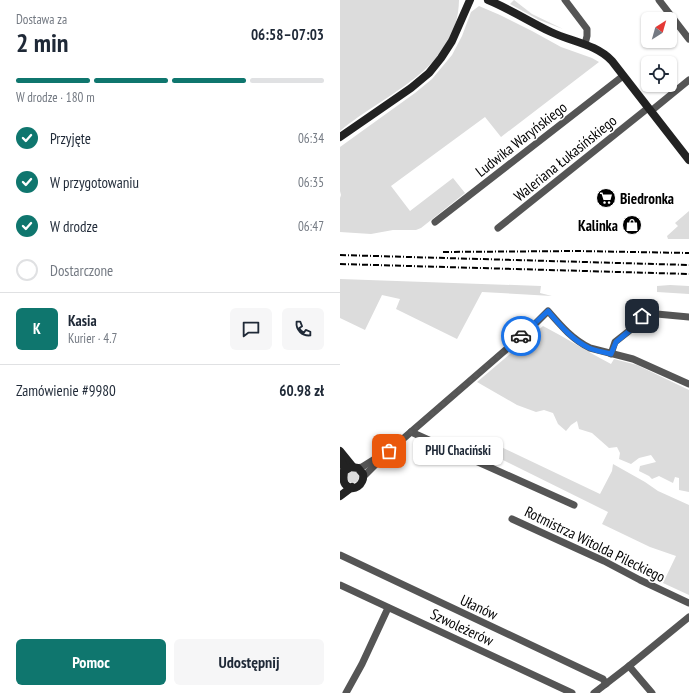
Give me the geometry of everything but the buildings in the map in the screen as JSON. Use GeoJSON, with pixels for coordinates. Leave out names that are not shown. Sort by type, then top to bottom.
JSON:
{"type":"FeatureCollection","features":[{"type":"Feature","properties":{"kind":"street"},"geometry":{"type":"LineString","coordinates":[[461,20],[462,0]]}},
{"type":"Feature","properties":{"kind":"street"},"geometry":{"type":"LineString","coordinates":[[340,137],[411,88],[429,73],[446,50],[470,0]]}},
{"type":"Feature","properties":{"kind":"street"},"geometry":{"type":"LineString","coordinates":[[488,0],[498,2],[544,28],[604,53],[612,61],[689,160]]}},
{"type":"Feature","properties":{"kind":"street"},"geometry":{"type":"LineString","coordinates":[[565,0],[587,29],[585,44]]}},
{"type":"Feature","properties":{"kind":"street"},"geometry":{"type":"LineString","coordinates":[[659,0],[689,39]]}},
{"type":"Feature","properties":{"kind":"street","name":"Ludwika Waryńskiego"},"geometry":{"type":"LineString","coordinates":[[435,222],[623,76]]}},
{"type":"Feature","properties":{"kind":"street","name":"Waleriana Łukasińskiego"},"geometry":{"type":"LineString","coordinates":[[498,228],[689,80]]}},
{"type":"Feature","properties":{"kind":"street"},"geometry":{"type":"LineString","coordinates":[[340,496],[352,487],[360,485],[364,476],[389,451],[531,328],[548,311],[578,342],[590,348],[633,359],[689,384]]}},
{"type":"Feature","properties":{"kind":"street"},"geometry":{"type":"LineString","coordinates":[[611,354],[616,342],[634,327],[646,313],[689,317]]}},
{"type":"Feature","properties":{"kind":"street"},"geometry":{"type":"LineString","coordinates":[[411,432],[574,504]]}},
{"type":"Feature","properties":{"kind":"street"},"geometry":{"type":"LineString","coordinates":[[340,451],[362,471],[364,476]]}},
{"type":"Feature","properties":{"kind":"street"},"geometry":{"type":"LineString","coordinates":[[344,472],[348,468],[362,467],[389,451]]}},
{"type":"Feature","properties":{"kind":"street"},"geometry":{"type":"LineString","coordinates":[[340,459],[344,472],[342,485],[352,487]]}},
{"type":"Feature","properties":{"kind":"street","name":"Rotmistrza Witolda Pileckiego"},"geometry":{"type":"LineString","coordinates":[[512,518],[689,603]]}},
{"type":"Feature","properties":{"kind":"street","name":"Ułanów"},"geometry":{"type":"LineString","coordinates":[[340,555],[603,679],[606,684]]}},
{"type":"Feature","properties":{"kind":"street","name":"Szwoleżerów"},"geometry":{"type":"LineString","coordinates":[[340,585],[572,693]]}},
{"type":"Feature","properties":{"kind":"street"},"geometry":{"type":"LineString","coordinates":[[346,693],[362,664],[388,608]]}},
{"type":"Feature","properties":{"kind":"street"},"geometry":{"type":"LineString","coordinates":[[594,693],[689,617]]}},
{"type":"Feature","properties":{"kind":"street"},"geometry":{"type":"LineString","coordinates":[[629,666],[652,693]]}},
{"type":"Feature","properties":{"kind":"shaded area"},"geometry":{"type":"Polygon","coordinates":[[[340,0],[459,0],[455,24],[446,44],[433,62],[416,77],[340,131],[340,0]]]}},
{"type":"Feature","properties":{"kind":"shaded area"},"geometry":{"type":"Polygon","coordinates":[[[514,0],[532,14],[563,29],[539,20],[510,4],[514,0]]]}},
{"type":"Feature","properties":{"kind":"shaded area"},"geometry":{"type":"Polygon","coordinates":[[[479,6],[532,31],[561,47],[599,62],[501,137],[485,117],[391,186],[410,211],[453,178],[465,193],[421,228],[416,230],[393,230],[371,234],[340,232],[340,147],[432,79],[452,55],[462,36],[471,12],[479,6]]]}},
{"type":"Feature","properties":{"kind":"shaded area"},"geometry":{"type":"Polygon","coordinates":[[[689,211],[689,239],[668,239],[667,236],[678,226],[675,223],[689,211]]]}},
{"type":"Feature","properties":{"kind":"shaded area"},"geometry":{"type":"Polygon","coordinates":[[[340,279],[541,286],[540,293],[552,296],[482,292],[457,339],[396,309],[400,299],[382,295],[365,330],[340,318],[340,279]]]}},
{"type":"Feature","properties":{"kind":"shaded area"},"geometry":{"type":"Polygon","coordinates":[[[657,286],[689,286],[689,294],[657,292],[657,286]]]}},
{"type":"Feature","properties":{"kind":"shaded area"},"geometry":{"type":"Polygon","coordinates":[[[543,326],[611,364],[614,359],[637,365],[689,390],[689,492],[679,490],[679,478],[675,477],[673,483],[659,476],[652,479],[639,471],[640,466],[656,462],[651,455],[639,458],[631,464],[619,459],[620,453],[617,447],[609,448],[592,433],[579,429],[577,421],[566,431],[558,424],[553,413],[544,410],[536,412],[517,405],[477,382],[543,326]]]}},
{"type":"Feature","properties":{"kind":"shaded area"},"geometry":{"type":"Polygon","coordinates":[[[495,444],[600,494],[612,471],[613,464],[658,491],[689,505],[689,595],[663,583],[676,556],[650,547],[602,524],[608,512],[489,453],[495,444]]]}},
{"type":"Feature","properties":{"kind":"shaded area"},"geometry":{"type":"Polygon","coordinates":[[[351,471],[355,471],[359,477],[355,483],[351,483],[347,479],[347,475],[351,471]]]}},
{"type":"Feature","properties":{"kind":"railway"},"geometry":{"type":"LineString","coordinates":[[443,252],[577,251],[689,253]]}},
{"type":"Feature","properties":{"kind":"railway"},"geometry":{"type":"LineString","coordinates":[[340,255],[689,265]]}},
{"type":"Feature","properties":{"kind":"railway"},"geometry":{"type":"LineString","coordinates":[[340,264],[689,274]]}},
{"type":"Feature","properties":{"kind":"way so far"},"geometry":{"type":"LineString","coordinates":[[389,451],[521,336]]}},
{"type":"Feature","properties":{"kind":"place","name":"Biedronka"},"geometry":{"type":"Point","coordinates":[606,198]}},
{"type":"Feature","properties":{"kind":"place","name":"Kalinka"},"geometry":{"type":"Point","coordinates":[632,225]}},
{"type":"Feature","properties":{"kind":"place","name":"PHU Chaciński"},"geometry":{"type":"Point","coordinates":[389,451]}},
{"type":"Feature","properties":{"kind":"route"},"geometry":{"type":"LineString","coordinates":[[521,336],[548,311],[578,342],[590,348],[611,354],[616,342],[634,327],[642,316]]}}]}
